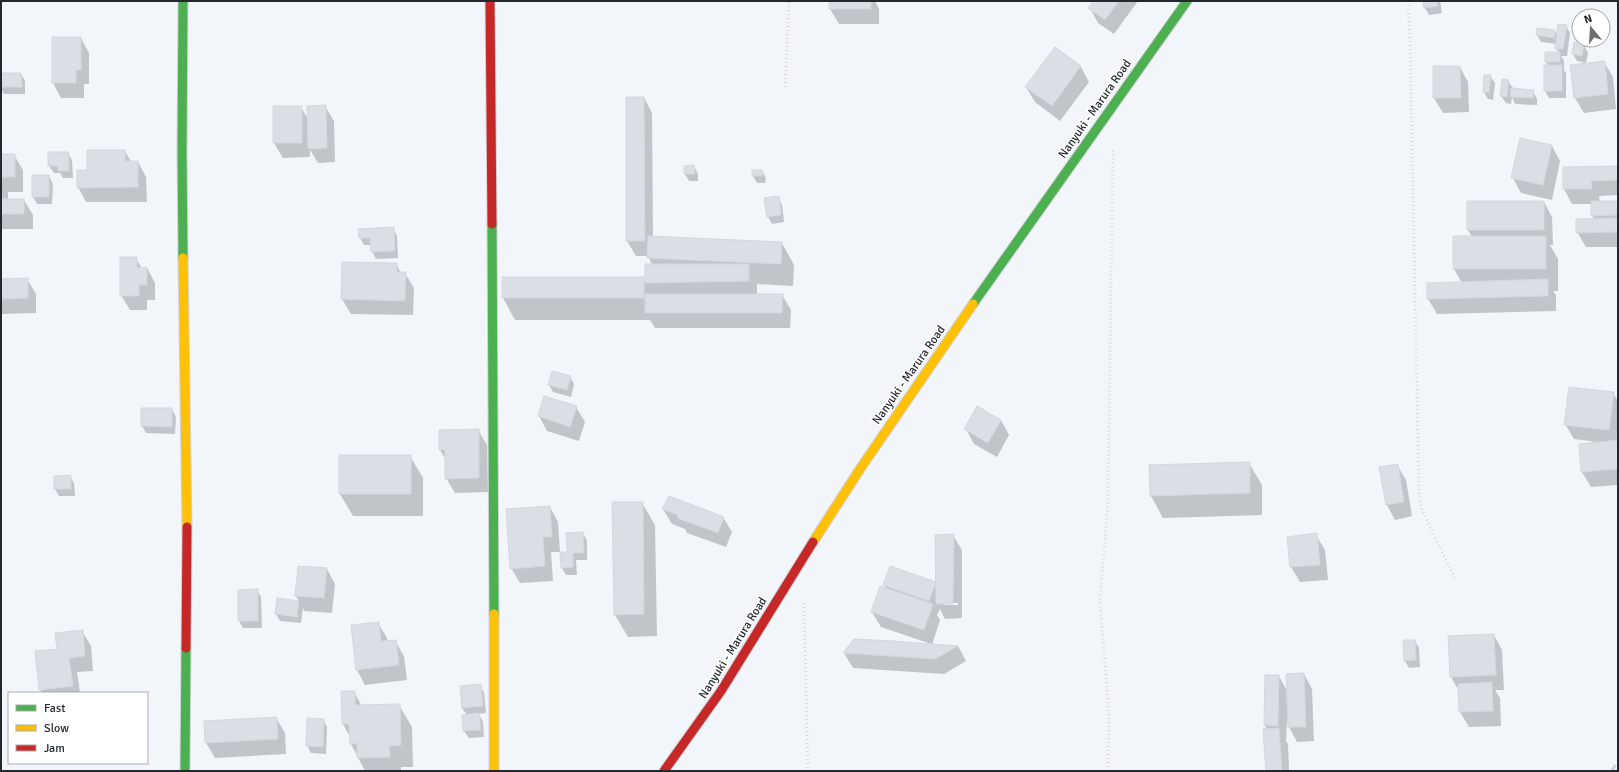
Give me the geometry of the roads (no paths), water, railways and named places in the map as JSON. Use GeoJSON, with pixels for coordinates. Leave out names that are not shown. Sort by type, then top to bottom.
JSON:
{"type":"FeatureCollection","features":[{"type":"Feature","properties":{"kind":"street"},"geometry":{"type":"LineString","coordinates":[[183,1],[182,152],[187,554],[185,771]]}},
{"type":"Feature","properties":{"kind":"street"},"geometry":{"type":"LineString","coordinates":[[490,1],[494,771]]}},
{"type":"Feature","properties":{"kind":"street","name":"Nanyuki - Marura Road"},"geometry":{"type":"LineString","coordinates":[[664,771],[728,682],[803,556],[858,471],[1035,215],[1187,1]]}},
{"type":"Feature","properties":{"kind":"railway"},"geometry":{"type":"LineString","coordinates":[[1612,771],[1618,760]]}}]}
